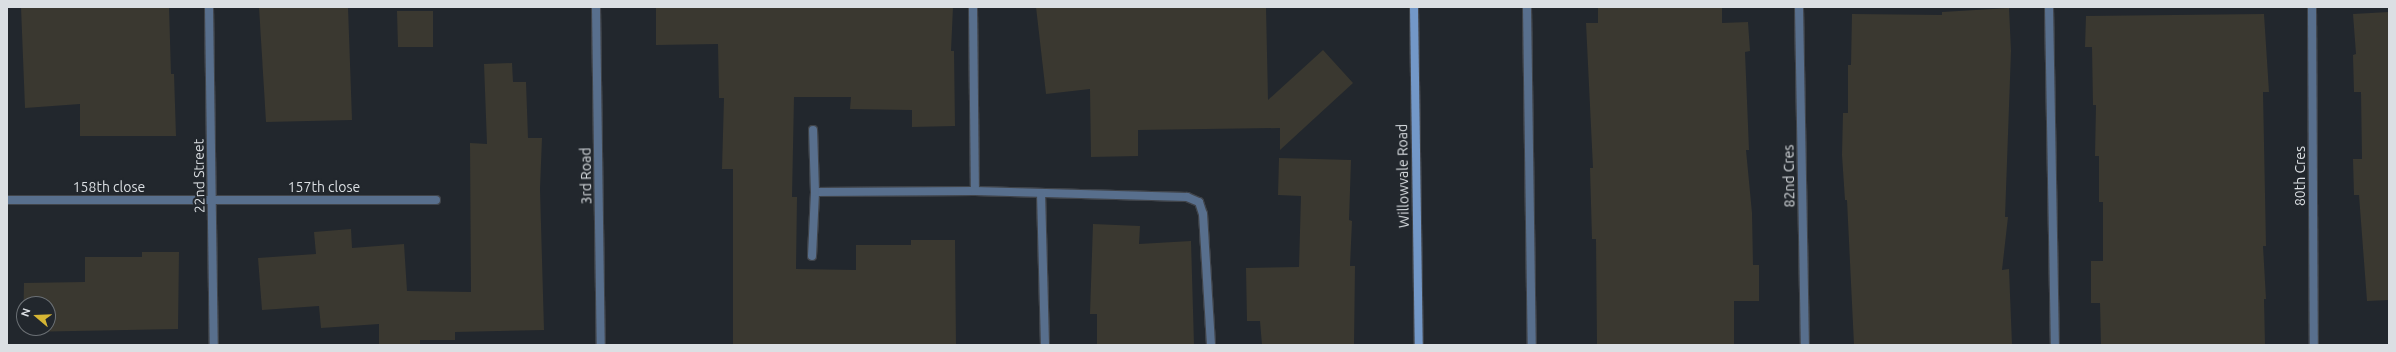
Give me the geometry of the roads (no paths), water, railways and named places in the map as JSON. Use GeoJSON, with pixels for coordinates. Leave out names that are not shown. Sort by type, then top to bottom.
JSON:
{"type":"FeatureCollection","features":[{"type":"Feature","properties":{"kind":"street","name":"22nd Street"},"geometry":{"type":"LineString","coordinates":[[209,7],[214,345]]}},
{"type":"Feature","properties":{"kind":"street","name":"3rd Road"},"geometry":{"type":"LineString","coordinates":[[596,7],[601,345]]}},
{"type":"Feature","properties":{"kind":"street"},"geometry":{"type":"LineString","coordinates":[[973,7],[975,191]]}},
{"type":"Feature","properties":{"kind":"street","name":"Willowvale Road"},"geometry":{"type":"LineString","coordinates":[[1414,7],[1419,345]]}},
{"type":"Feature","properties":{"kind":"street"},"geometry":{"type":"LineString","coordinates":[[1527,7],[1532,345]]}},
{"type":"Feature","properties":{"kind":"street","name":"82nd Cres"},"geometry":{"type":"LineString","coordinates":[[1799,7],[1805,345]]}},
{"type":"Feature","properties":{"kind":"street"},"geometry":{"type":"LineString","coordinates":[[2049,7],[2055,345]]}},
{"type":"Feature","properties":{"kind":"street","name":"80th Cres"},"geometry":{"type":"LineString","coordinates":[[2312,7],[2314,345]]}},
{"type":"Feature","properties":{"kind":"street"},"geometry":{"type":"LineString","coordinates":[[812,256],[815,192],[813,130]]}},
{"type":"Feature","properties":{"kind":"street"},"geometry":{"type":"LineString","coordinates":[[815,192],[975,191],[1187,198],[1199,202],[1203,214],[1211,345]]}},
{"type":"Feature","properties":{"kind":"street"},"geometry":{"type":"LineString","coordinates":[[1041,193],[1045,345]]}},
{"type":"Feature","properties":{"kind":"street","name":"158th close"},"geometry":{"type":"LineString","coordinates":[[7,200],[212,200]]}},
{"type":"Feature","properties":{"kind":"street","name":"157th close"},"geometry":{"type":"LineString","coordinates":[[212,200],[436,200]]}}]}
